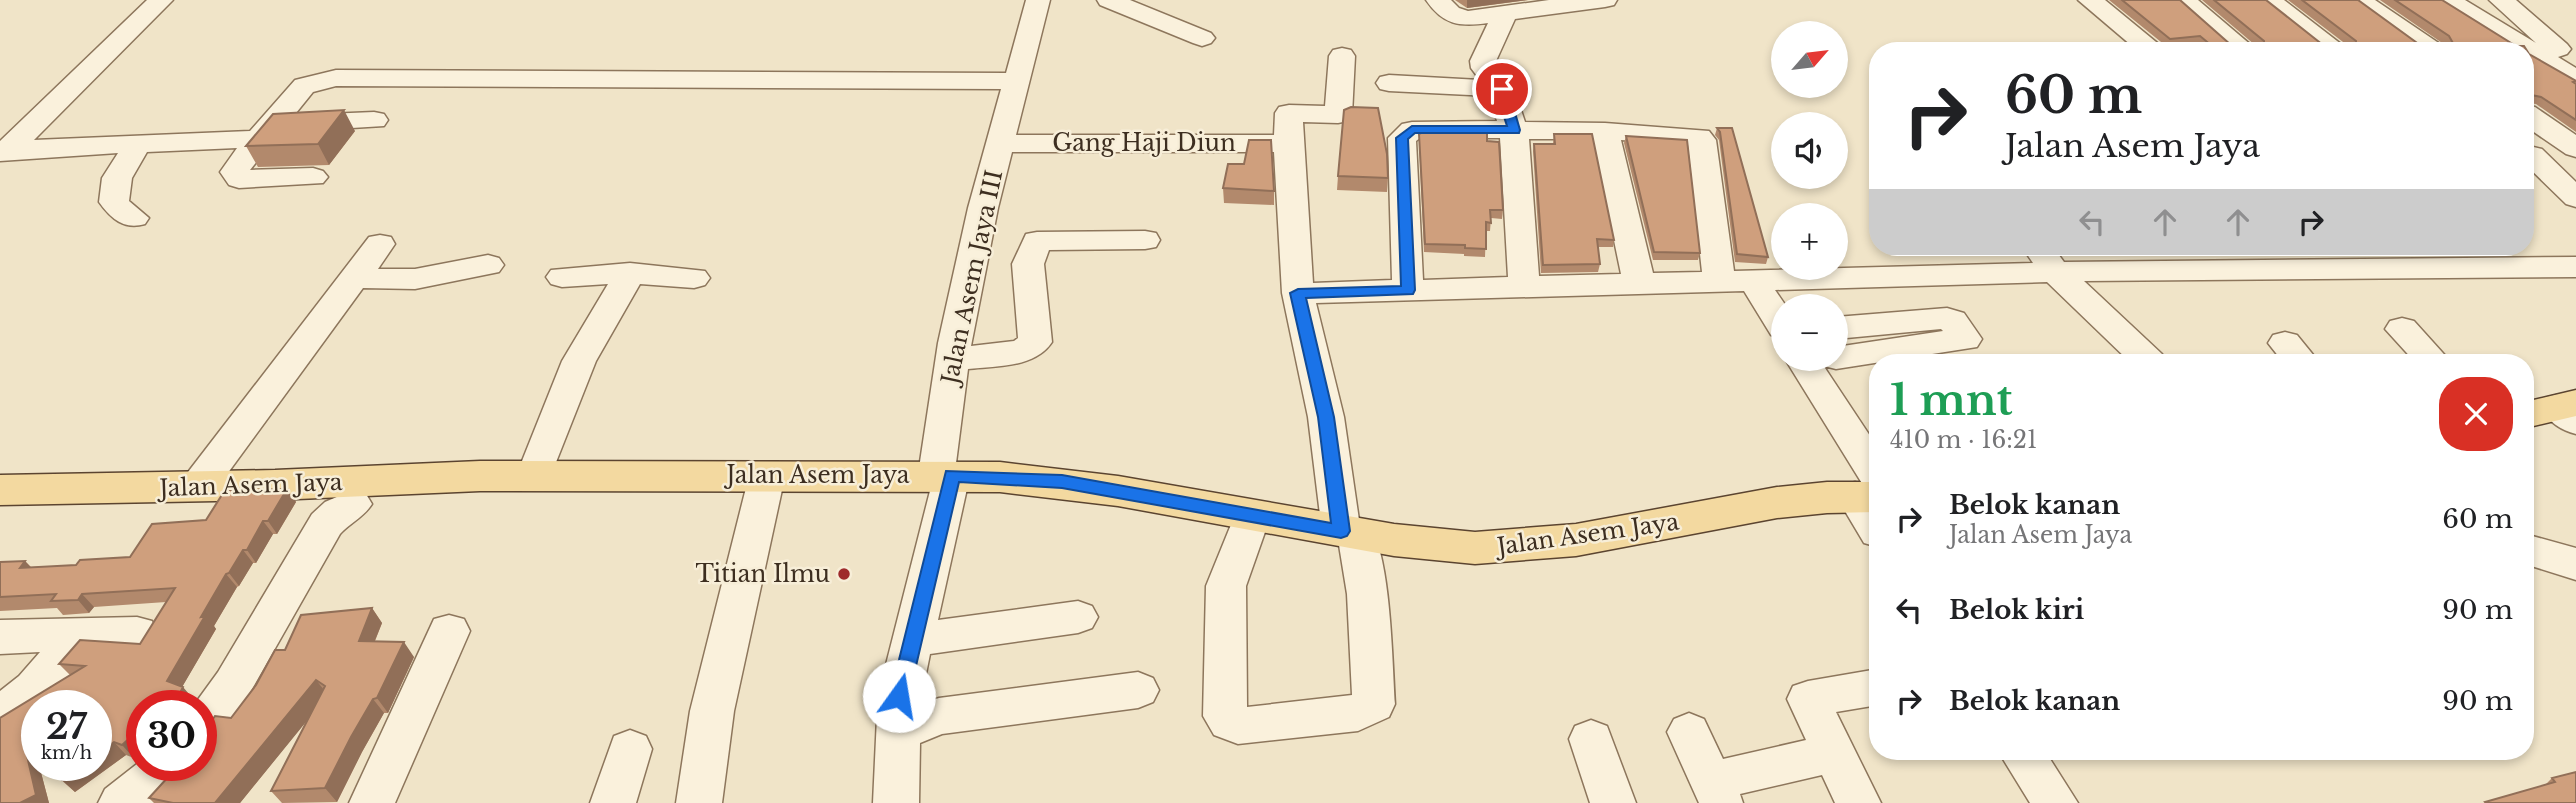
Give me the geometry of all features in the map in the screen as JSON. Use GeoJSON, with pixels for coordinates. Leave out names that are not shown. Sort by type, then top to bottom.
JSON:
{"type":"FeatureCollection","features":[{"type":"Feature","properties":{"kind":"main road","name":"Jalan Asem Jaya"},"geometry":{"type":"LineString","coordinates":[[0,490],[348,482],[403,477],[944,475],[1062,482],[1436,546],[1476,548],[1529,545],[1686,521],[1774,503],[1869,490]]}},
{"type":"Feature","properties":{"kind":"street"},"geometry":{"type":"LineString","coordinates":[[3,152],[161,0]]}},
{"type":"Feature","properties":{"kind":"street","name":"Jalan Asem Jaya III"},"geometry":{"type":"LineString","coordinates":[[896,803],[899,696],[944,475],[953,360],[983,208],[1038,0]]}},
{"type":"Feature","properties":{"kind":"street"},"geometry":{"type":"LineString","coordinates":[[1109,0],[1202,38]]}},
{"type":"Feature","properties":{"kind":"street"},"geometry":{"type":"LineString","coordinates":[[1438,0],[1447,11],[1457,17],[1505,14],[1605,0]]}},
{"type":"Feature","properties":{"kind":"street"},"geometry":{"type":"LineString","coordinates":[[2090,0],[2143,42]]}},
{"type":"Feature","properties":{"kind":"street"},"geometry":{"type":"LineString","coordinates":[[2183,0],[2234,42]]}},
{"type":"Feature","properties":{"kind":"street"},"geometry":{"type":"LineString","coordinates":[[2268,0],[2325,42]]}},
{"type":"Feature","properties":{"kind":"street"},"geometry":{"type":"LineString","coordinates":[[2359,0],[2421,42]]}},
{"type":"Feature","properties":{"kind":"street"},"geometry":{"type":"LineString","coordinates":[[2448,0],[2516,42]]}},
{"type":"Feature","properties":{"kind":"street"},"geometry":{"type":"LineString","coordinates":[[2501,0],[2576,65]]}},
{"type":"Feature","properties":{"kind":"street"},"geometry":{"type":"LineString","coordinates":[[1505,14],[1483,61],[1484,68],[1502,89],[1514,130],[1524,286]]}},
{"type":"Feature","properties":{"kind":"street"},"geometry":{"type":"LineString","coordinates":[[2534,53],[2576,79]]}},
{"type":"Feature","properties":{"kind":"street"},"geometry":{"type":"LineString","coordinates":[[1252,515],[1226,586],[1225,716],[1229,722],[1238,726],[1358,713],[1374,704],[1367,594],[1349,532],[1298,293],[1288,143],[1289,113],[1338,115],[1342,56]]}},
{"type":"Feature","properties":{"kind":"street"},"geometry":{"type":"LineString","coordinates":[[313,177],[239,179],[234,172],[304,86],[336,78],[1017,81]]}},
{"type":"Feature","properties":{"kind":"street"},"geometry":{"type":"LineString","coordinates":[[1389,83],[1502,89]]}},
{"type":"Feature","properties":{"kind":"street"},"geometry":{"type":"LineString","coordinates":[[2534,119],[2576,149]]}},
{"type":"Feature","properties":{"kind":"street"},"geometry":{"type":"LineString","coordinates":[[3,152],[138,144],[374,120]]}},
{"type":"Feature","properties":{"kind":"street"},"geometry":{"type":"LineString","coordinates":[[1408,290],[1402,138],[1412,130],[1605,131],[1693,135],[1702,140],[1731,278],[1771,316]]}},
{"type":"Feature","properties":{"kind":"street"},"geometry":{"type":"LineString","coordinates":[[1605,131],[1637,277]]}},
{"type":"Feature","properties":{"kind":"street"},"geometry":{"type":"LineString","coordinates":[[2534,140],[2576,149]]}},
{"type":"Feature","properties":{"kind":"street","name":"Gang Haji Diun"},"geometry":{"type":"LineString","coordinates":[[1000,144],[1288,143]]}},
{"type":"Feature","properties":{"kind":"street"},"geometry":{"type":"LineString","coordinates":[[134,218],[114,202],[117,178],[138,144]]}},
{"type":"Feature","properties":{"kind":"street"},"geometry":{"type":"LineString","coordinates":[[2534,157],[2576,198]]}},
{"type":"Feature","properties":{"kind":"street"},"geometry":{"type":"LineString","coordinates":[[953,360],[1023,351],[1035,342],[1028,264],[1037,242],[1145,240]]}},
{"type":"Feature","properties":{"kind":"street"},"geometry":{"type":"LineString","coordinates":[[198,486],[380,244]]}},
{"type":"Feature","properties":{"kind":"street"},"geometry":{"type":"LineString","coordinates":[[2184,256],[2209,273]]}},
{"type":"Feature","properties":{"kind":"street"},"geometry":{"type":"LineString","coordinates":[[1298,293],[1524,286],[1637,277],[1731,278],[2046,259],[2209,273],[2345,267],[2576,267]]}},
{"type":"Feature","properties":{"kind":"street"},"geometry":{"type":"LineString","coordinates":[[2046,259],[2142,354]]}},
{"type":"Feature","properties":{"kind":"street"},"geometry":{"type":"LineString","coordinates":[[355,278],[415,279],[488,265]]}},
{"type":"Feature","properties":{"kind":"street"},"geometry":{"type":"LineString","coordinates":[[534,476],[579,361],[630,273]]}},
{"type":"Feature","properties":{"kind":"street"},"geometry":{"type":"LineString","coordinates":[[562,277],[630,273],[694,278]]}},
{"type":"Feature","properties":{"kind":"street"},"geometry":{"type":"LineString","coordinates":[[1848,327],[1947,318],[1952,320],[1965,339],[1848,355]]}},
{"type":"Feature","properties":{"kind":"street"},"geometry":{"type":"LineString","coordinates":[[2402,329],[2426,354]]}},
{"type":"Feature","properties":{"kind":"street"},"geometry":{"type":"LineString","coordinates":[[1823,371],[1869,487]]}},
{"type":"Feature","properties":{"kind":"street"},"geometry":{"type":"LineString","coordinates":[[699,803],[712,711],[768,476]]}},
{"type":"Feature","properties":{"kind":"street"},"geometry":{"type":"LineString","coordinates":[[217,707],[326,524],[338,512],[353,504]]}},
{"type":"Feature","properties":{"kind":"street"},"geometry":{"type":"LineString","coordinates":[[2534,551],[2576,565]]}},
{"type":"Feature","properties":{"kind":"street"},"geometry":{"type":"LineString","coordinates":[[912,640],[1078,617]]}},
{"type":"Feature","properties":{"kind":"street"},"geometry":{"type":"LineString","coordinates":[[372,803],[449,631]]}},
{"type":"Feature","properties":{"kind":"street"},"geometry":{"type":"LineString","coordinates":[[0,637],[136,633]]}},
{"type":"Feature","properties":{"kind":"street"},"geometry":{"type":"LineString","coordinates":[[0,714],[25,698],[50,673],[74,634]]}},
{"type":"Feature","properties":{"kind":"street"},"geometry":{"type":"LineString","coordinates":[[1858,803],[1808,699],[1869,689]]}},
{"type":"Feature","properties":{"kind":"street"},"geometry":{"type":"LineString","coordinates":[[899,732],[939,716],[1138,690]]}},
{"type":"Feature","properties":{"kind":"street"},"geometry":{"type":"LineString","coordinates":[[1689,732],[1716,792],[1834,753]]}},
{"type":"Feature","properties":{"kind":"street"},"geometry":{"type":"LineString","coordinates":[[1591,740],[1613,803]]}},
{"type":"Feature","properties":{"kind":"street"},"geometry":{"type":"LineString","coordinates":[[613,803],[629,749]]}},
{"type":"Feature","properties":{"kind":"street"},"geometry":{"type":"LineString","coordinates":[[2026,760],[2054,803]]}},
{"type":"Feature","properties":{"kind":"street"},"geometry":{"type":"LineString","coordinates":[[121,803],[148,781]]}},
{"type":"Feature","properties":{"kind":"building"},"geometry":{"type":"Polygon","coordinates":[[[2122,0],[2180,0],[2228,42],[2207,42],[2200,36],[2170,39],[2122,0]]]}},
{"type":"Feature","properties":{"kind":"building"},"geometry":{"type":"Polygon","coordinates":[[[2214,0],[2266,0],[2319,42],[2264,42],[2214,0]]]}},
{"type":"Feature","properties":{"kind":"building"},"geometry":{"type":"Polygon","coordinates":[[[2302,0],[2358,0],[2416,42],[2356,42],[2302,0]]]}},
{"type":"Feature","properties":{"kind":"building"},"geometry":{"type":"Polygon","coordinates":[[[2395,0],[2442,0],[2510,42],[2452,42],[2449,36],[2395,0]]]}},
{"type":"Feature","properties":{"kind":"building"},"geometry":{"type":"Polygon","coordinates":[[[2534,57],[2576,81],[2573,82],[2576,84],[2576,120],[2541,97],[2534,96],[2534,57]]]}},
{"type":"Feature","properties":{"kind":"building"},"geometry":{"type":"Polygon","coordinates":[[[1351,107],[1378,108],[1387,154],[1388,178],[1338,176],[1344,110],[1351,107]]]}},
{"type":"Feature","properties":{"kind":"building"},"geometry":{"type":"Polygon","coordinates":[[[344,110],[318,144],[246,146],[273,114],[344,110]]]}},
{"type":"Feature","properties":{"kind":"building"},"geometry":{"type":"Polygon","coordinates":[[[1717,128],[1732,128],[1768,257],[1737,254],[1720,132],[1717,128]]]}},
{"type":"Feature","properties":{"kind":"building"},"geometry":{"type":"Polygon","coordinates":[[[1421,133],[1487,133],[1487,141],[1499,142],[1503,210],[1490,210],[1491,223],[1486,222],[1486,249],[1465,248],[1465,245],[1425,244],[1421,133]]]}},
{"type":"Feature","properties":{"kind":"building"},"geometry":{"type":"Polygon","coordinates":[[[1554,134],[1592,134],[1614,240],[1597,239],[1600,264],[1543,265],[1534,144],[1555,144],[1554,134]]]}},
{"type":"Feature","properties":{"kind":"building"},"geometry":{"type":"Polygon","coordinates":[[[1626,136],[1687,140],[1700,253],[1654,252],[1626,136]]]}},
{"type":"Feature","properties":{"kind":"building"},"geometry":{"type":"Polygon","coordinates":[[[1249,140],[1271,140],[1274,191],[1223,188],[1228,164],[1244,164],[1249,140]]]}},
{"type":"Feature","properties":{"kind":"building"},"geometry":{"type":"Polygon","coordinates":[[[287,489],[268,521],[263,521],[247,550],[243,550],[226,574],[167,681],[183,687],[182,690],[126,690],[126,741],[122,745],[112,743],[112,690],[46,690],[85,666],[59,664],[80,640],[140,644],[175,588],[82,594],[78,600],[51,601],[56,594],[0,597],[0,562],[25,561],[20,568],[76,565],[80,560],[130,557],[152,524],[206,520],[225,490],[287,489]]]}},
{"type":"Feature","properties":{"kind":"building"},"geometry":{"type":"Polygon","coordinates":[[[372,608],[359,641],[404,642],[377,698],[373,699],[351,737],[325,788],[271,791],[325,686],[316,680],[215,803],[173,803],[149,798],[164,781],[217,781],[217,716],[231,718],[256,685],[275,650],[285,650],[301,615],[372,608]]]}},
{"type":"Feature","properties":{"kind":"building"},"geometry":{"type":"Polygon","coordinates":[[[21,705],[21,781],[33,781],[36,795],[20,803],[0,803],[0,718],[21,705]]]}},
{"type":"Feature","properties":{"kind":"building"},"geometry":{"type":"Polygon","coordinates":[[[2576,772],[2576,803],[2485,802],[2555,782],[2552,778],[2576,772]]]}},
{"type":"Feature","properties":{"kind":"place","name":"Titian Ilmu"},"geometry":{"type":"Point","coordinates":[844,574]}},
{"type":"Feature","properties":{"kind":"route"},"geometry":{"type":"LineString","coordinates":[[899,696],[952,475],[1062,482],[1341,531],[1326,417],[1298,293],[1408,290],[1402,138],[1407,132],[1422,129],[1514,130],[1502,89]]}}]}
